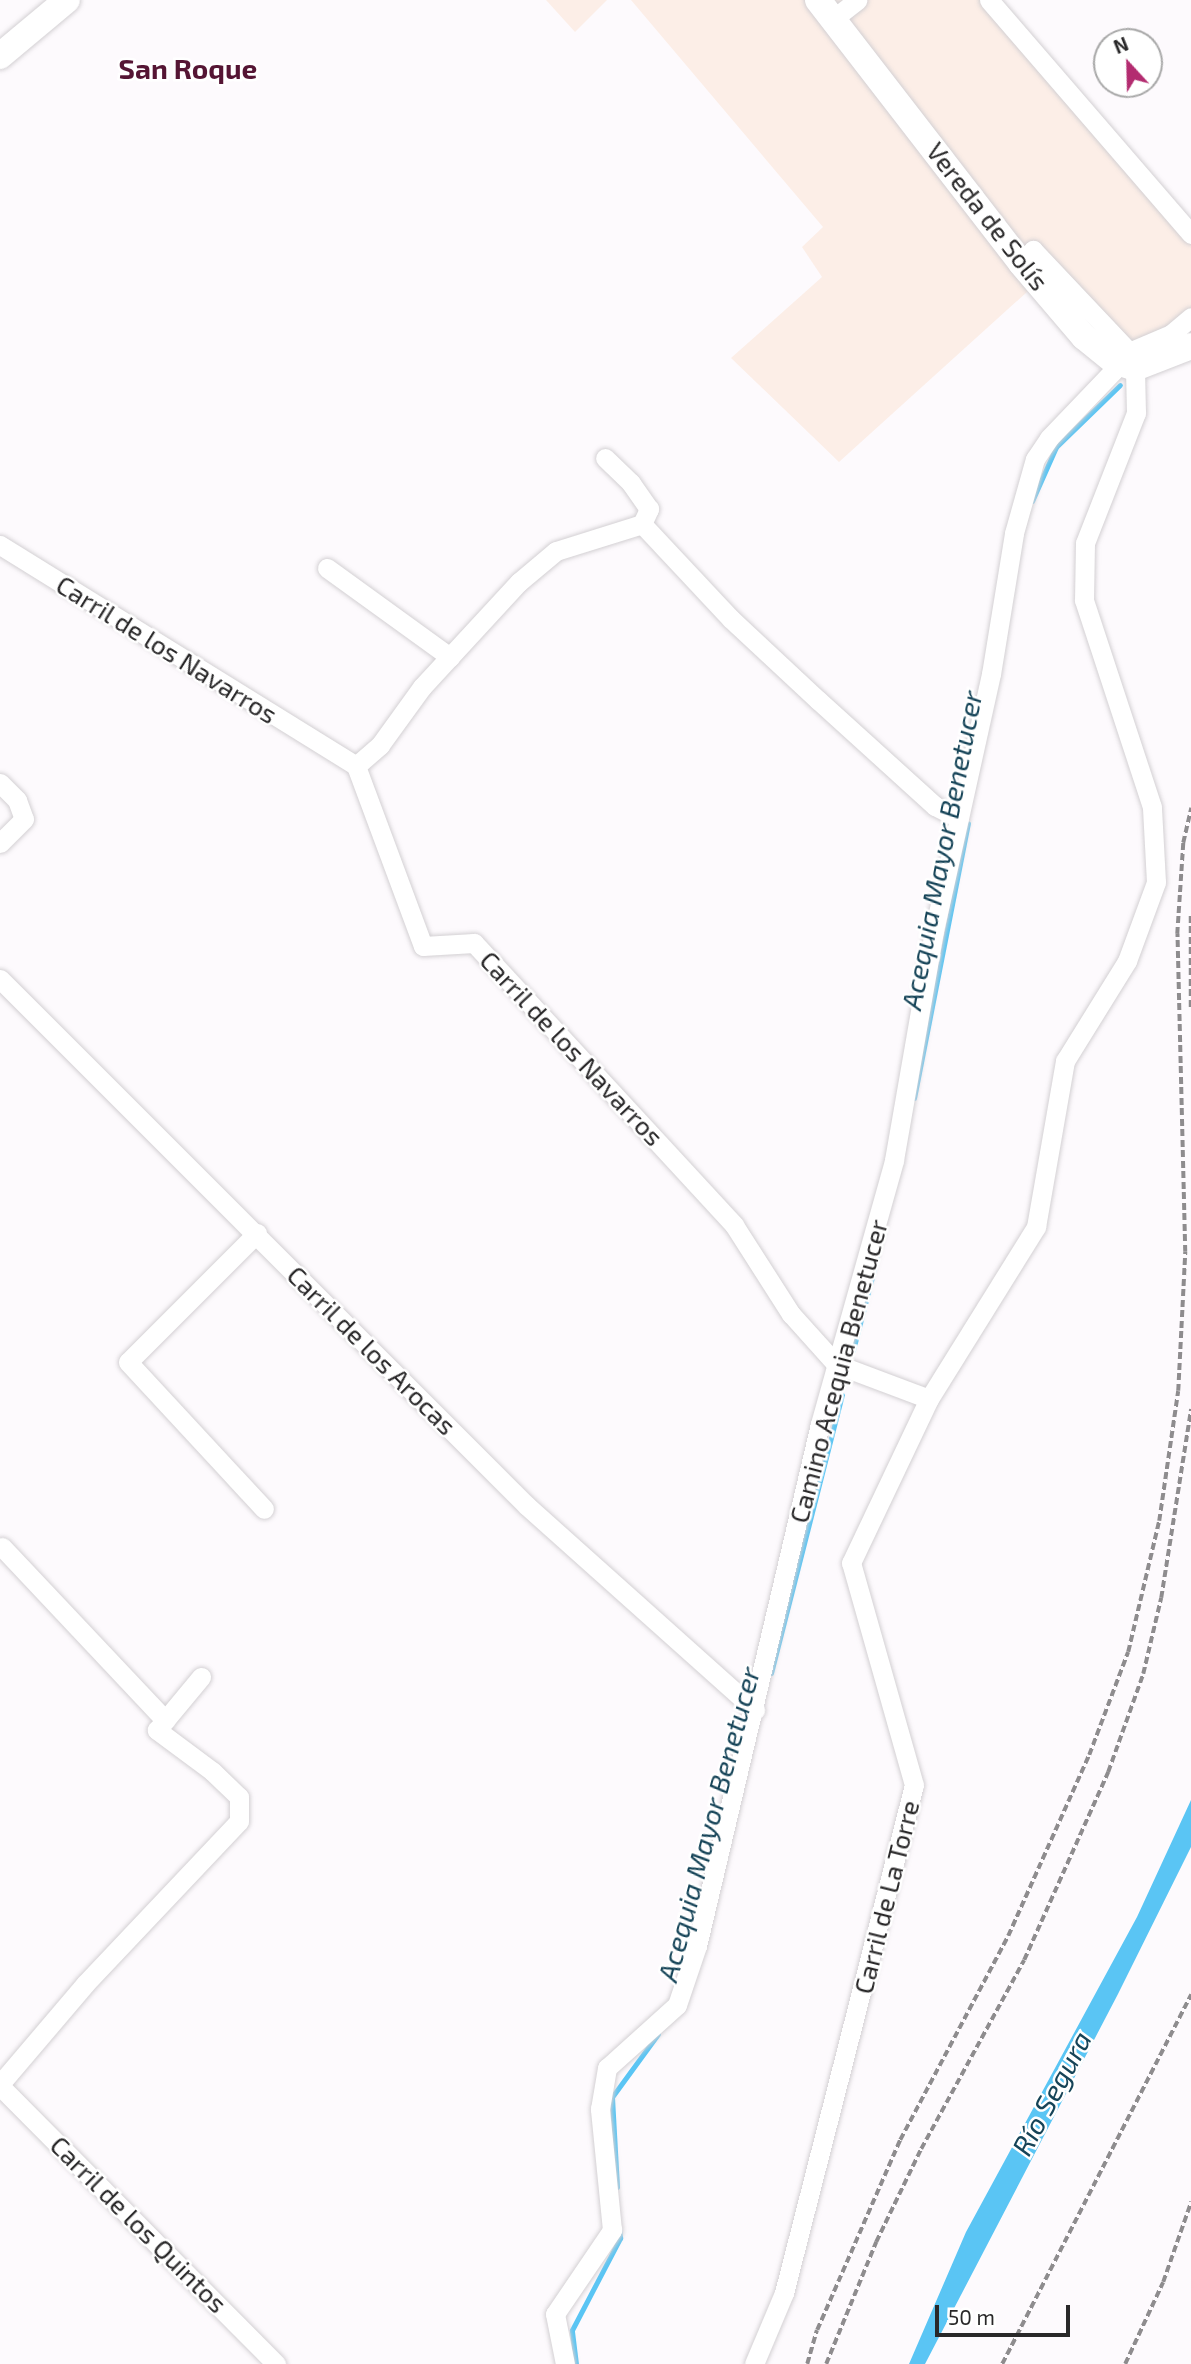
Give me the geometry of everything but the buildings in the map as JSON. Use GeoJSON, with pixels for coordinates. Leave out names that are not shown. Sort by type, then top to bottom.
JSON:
{"type":"FeatureCollection","features":[{"type":"Feature","properties":{"kind":"street"},"geometry":{"type":"LineString","coordinates":[[0,56],[67,0]]}},
{"type":"Feature","properties":{"kind":"street"},"geometry":{"type":"LineString","coordinates":[[825,10],[856,0]]}},
{"type":"Feature","properties":{"kind":"street"},"geometry":{"type":"LineString","coordinates":[[989,0],[1191,234]]}},
{"type":"Feature","properties":{"kind":"street","name":"Vereda de Solís"},"geometry":{"type":"LineString","coordinates":[[825,10],[1021,263],[1084,337],[1128,365]]}},
{"type":"Feature","properties":{"kind":"street"},"geometry":{"type":"LineString","coordinates":[[1021,263],[1033,250],[1129,352],[1171,334],[1191,317]]}},
{"type":"Feature","properties":{"kind":"street"},"geometry":{"type":"LineString","coordinates":[[1128,365],[1191,346]]}},
{"type":"Feature","properties":{"kind":"street","name":"Camino Acequia Benetucer"},"geometry":{"type":"LineString","coordinates":[[565,2364],[555,2314],[612,2230],[600,2109],[607,2068],[677,2005],[697,1946],[836,1364],[894,1160],[934,931],[991,674],[1014,533],[1035,459],[1049,438],[1128,365]]}},
{"type":"Feature","properties":{"kind":"street","name":"Carril de La Torre"},"geometry":{"type":"LineString","coordinates":[[754,2364],[783,2293],[915,1785],[851,1563],[929,1399],[1036,1227],[1065,1061],[1127,961],[1156,882],[1152,807],[1084,600],[1085,543],[1136,413],[1128,365]]}},
{"type":"Feature","properties":{"kind":"street"},"geometry":{"type":"LineString","coordinates":[[356,766],[380,745],[450,657],[519,582],[556,551],[642,524],[649,509],[631,483],[605,458]]}},
{"type":"Feature","properties":{"kind":"street"},"geometry":{"type":"LineString","coordinates":[[642,524],[731,619],[818,700],[935,806],[959,818]]}},
{"type":"Feature","properties":{"kind":"street","name":"Carril de los Navarros"},"geometry":{"type":"LineString","coordinates":[[0,545],[356,766],[423,946],[474,943],[733,1225],[791,1314],[836,1364],[929,1399]]}},
{"type":"Feature","properties":{"kind":"street"},"geometry":{"type":"LineString","coordinates":[[327,568],[450,657]]}},
{"type":"Feature","properties":{"kind":"street"},"geometry":{"type":"LineString","coordinates":[[0,783],[17,800],[24,819],[0,843]]}},
{"type":"Feature","properties":{"kind":"street","name":"Carril de los Arocas"},"geometry":{"type":"LineString","coordinates":[[0,979],[257,1233],[527,1506],[755,1710]]}},
{"type":"Feature","properties":{"kind":"street"},"geometry":{"type":"LineString","coordinates":[[257,1233],[128,1362],[264,1509]]}},
{"type":"Feature","properties":{"kind":"street"},"geometry":{"type":"LineString","coordinates":[[2,1547],[165,1720]]}},
{"type":"Feature","properties":{"kind":"street"},"geometry":{"type":"LineString","coordinates":[[0,2085],[85,1984],[239,1821],[239,1797],[157,1730],[201,1677]]}},
{"type":"Feature","properties":{"kind":"street","name":"Carril de los Quintos"},"geometry":{"type":"LineString","coordinates":[[0,2085],[276,2364]]}},
{"type":"Feature","properties":{"kind":"path"},"geometry":{"type":"LineString","coordinates":[[807,2364],[817,2330],[900,2140],[1008,1936],[1089,1755],[1128,1652],[1159,1521],[1178,1391],[1185,1252],[1177,934],[1184,843],[1191,808]]}},
{"type":"Feature","properties":{"kind":"path"},"geometry":{"type":"LineString","coordinates":[[1191,916],[1191,1008]]}},
{"type":"Feature","properties":{"kind":"path"},"geometry":{"type":"LineString","coordinates":[[826,2364],[876,2242],[921,2149],[1024,1960],[1108,1772],[1143,1674],[1158,1610],[1180,1500],[1191,1409]]}},
{"type":"Feature","properties":{"kind":"path"},"geometry":{"type":"LineString","coordinates":[[1002,2364],[1191,1995]]}},
{"type":"Feature","properties":{"kind":"path"},"geometry":{"type":"LineString","coordinates":[[1125,2364],[1163,2283],[1191,2202]]}},
{"type":"Feature","properties":{"kind":"shaded area"},"geometry":{"type":"Polygon","coordinates":[[[546,0],[607,0],[575,32],[546,0]]]}},
{"type":"Feature","properties":{"kind":"shaded area"},"geometry":{"type":"Polygon","coordinates":[[[631,0],[997,0],[1191,232],[1191,340],[1158,362],[1038,282],[839,462],[731,358],[822,277],[802,247],[823,227],[631,0]]]}},
{"type":"Feature","properties":{"kind":"water","name":"Río Segura"},"geometry":{"type":"Polygon","coordinates":[[[1191,1800],[1191,1847],[1118,1994],[925,2364],[909,2364],[966,2232],[1137,1917],[1191,1800]]]}},
{"type":"Feature","properties":{"kind":"waterway","name":"Acequia Mayor Benetucer"},"geometry":{"type":"LineString","coordinates":[[1032,501],[1056,447],[1120,385]]}},
{"type":"Feature","properties":{"kind":"waterway","name":"Acequia Mayor Benetucer"},"geometry":{"type":"LineString","coordinates":[[914,1098],[968,823]]}},
{"type":"Feature","properties":{"kind":"waterway","name":"Acequia Mayor Benetucer"},"geometry":{"type":"LineString","coordinates":[[853,1350],[877,1258]]}},
{"type":"Feature","properties":{"kind":"waterway","name":"Acequia Mayor Benetucer"},"geometry":{"type":"LineString","coordinates":[[771,1673],[842,1395]]}},
{"type":"Feature","properties":{"kind":"waterway","name":"Acequia Mayor Benetucer"},"geometry":{"type":"LineString","coordinates":[[617,2187],[612,2097],[658,2034]]}},
{"type":"Feature","properties":{"kind":"waterway","name":"Acequia Mayor Benetucer"},"geometry":{"type":"LineString","coordinates":[[576,2364],[572,2330],[620,2238],[619,2228]]}},
{"type":"Feature","properties":{"kind":"district","name":"San Roque"},"geometry":{"type":"Point","coordinates":[188,68]}}]}
